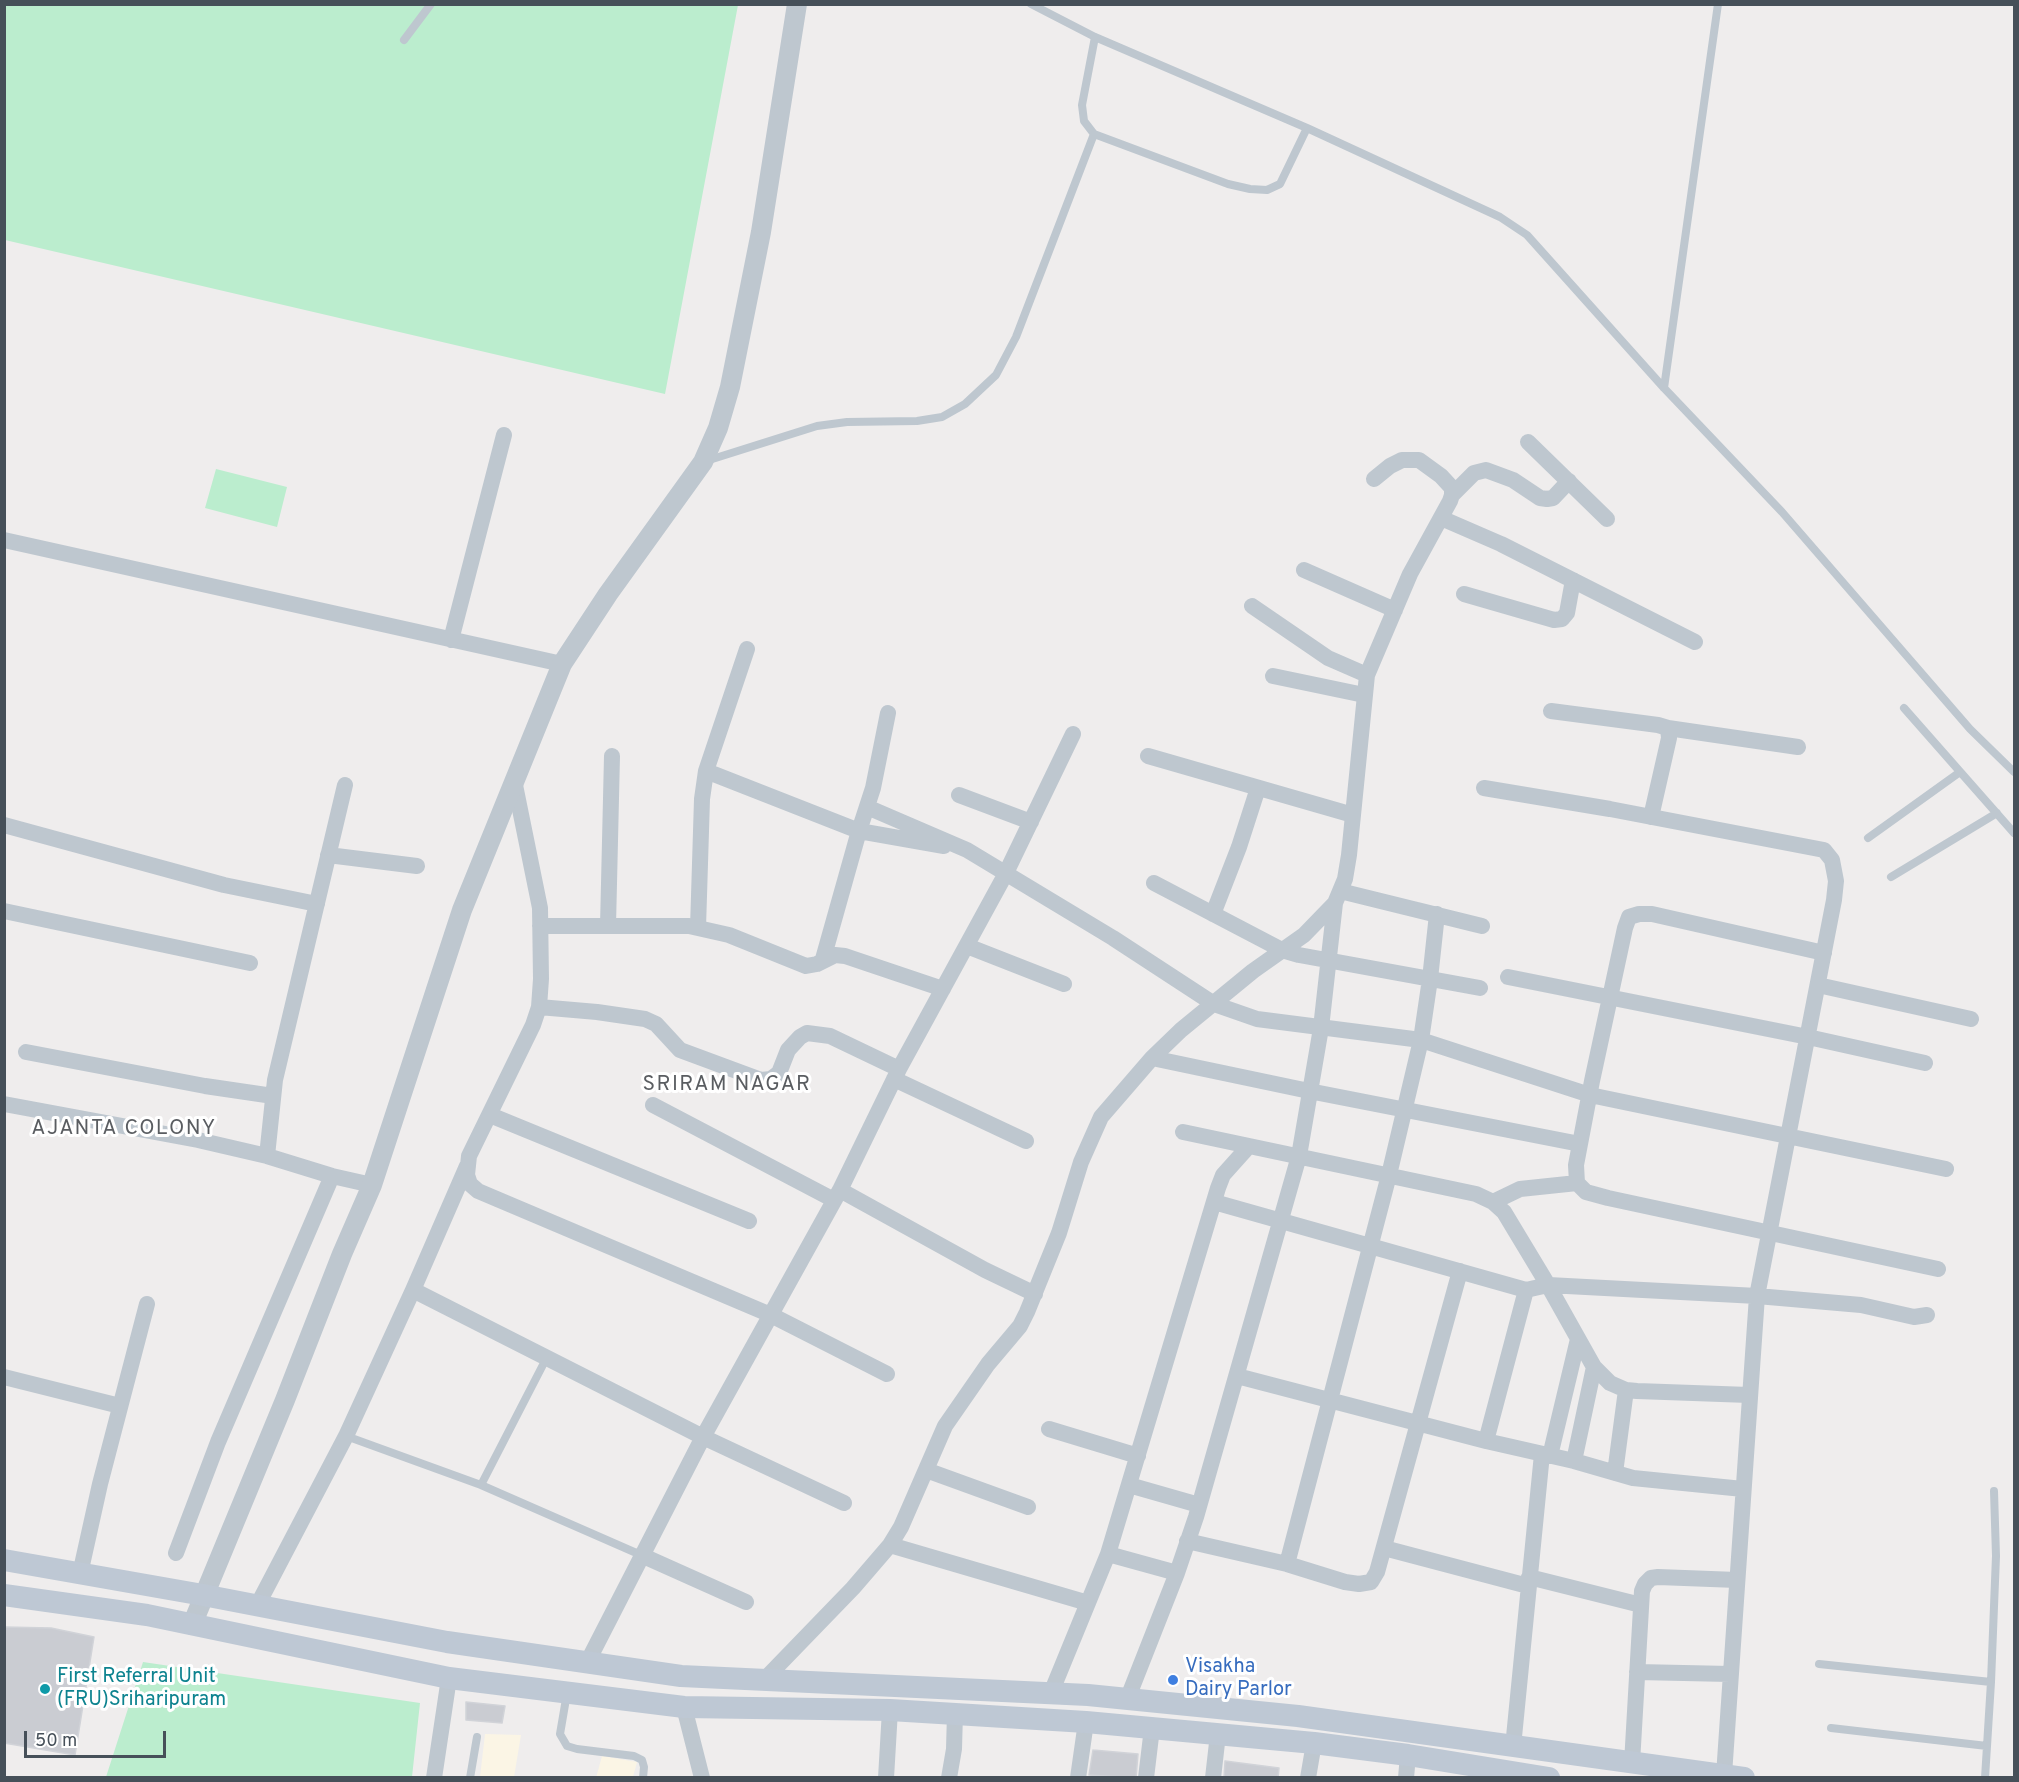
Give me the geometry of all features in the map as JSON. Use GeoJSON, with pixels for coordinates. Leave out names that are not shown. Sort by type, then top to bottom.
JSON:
{"type":"FeatureCollection","features":[{"type":"Feature","properties":{"kind":"main road"},"geometry":{"type":"LineString","coordinates":[[4,1560],[204,1595],[447,1642],[681,1676],[1088,1695],[1318,1719],[1734,1776]]}},
{"type":"Feature","properties":{"kind":"main road"},"geometry":{"type":"LineString","coordinates":[[4,1595],[147,1614],[449,1678],[684,1707],[890,1710],[1086,1722],[1314,1743],[1407,1766],[1549,1778]]}},
{"type":"Feature","properties":{"kind":"street"},"geometry":{"type":"LineString","coordinates":[[192,1625],[372,1185],[462,910],[562,664],[608,594],[703,462],[718,428],[733,376],[761,232],[797,4]]}},
{"type":"Feature","properties":{"kind":"street"},"geometry":{"type":"LineString","coordinates":[[451,640],[504,435]]}},
{"type":"Feature","properties":{"kind":"street"},"geometry":{"type":"LineString","coordinates":[[1528,442],[1607,519]]}},
{"type":"Feature","properties":{"kind":"street"},"geometry":{"type":"LineString","coordinates":[[1374,479],[1402,460],[1419,460],[1441,476],[1452,488],[1452,495]]}},
{"type":"Feature","properties":{"kind":"street"},"geometry":{"type":"LineString","coordinates":[[1127,1700],[1177,1573],[1199,1505],[1299,1156],[1321,1028],[1338,897],[1346,871],[1367,675],[1413,568],[1452,495],[1474,473],[1486,470],[1513,480],[1540,498],[1547,500],[1553,498],[1569,482]]}},
{"type":"Feature","properties":{"kind":"street"},"geometry":{"type":"LineString","coordinates":[[1441,518],[1501,544],[1695,642]]}},
{"type":"Feature","properties":{"kind":"street"},"geometry":{"type":"LineString","coordinates":[[4,540],[562,664]]}},
{"type":"Feature","properties":{"kind":"street"},"geometry":{"type":"LineString","coordinates":[[1304,570],[1395,610]]}},
{"type":"Feature","properties":{"kind":"street"},"geometry":{"type":"LineString","coordinates":[[1464,594],[1554,620],[1562,619],[1567,613],[1573,580]]}},
{"type":"Feature","properties":{"kind":"street"},"geometry":{"type":"LineString","coordinates":[[1252,606],[1328,657],[1367,675]]}},
{"type":"Feature","properties":{"kind":"street"},"geometry":{"type":"LineString","coordinates":[[698,927],[702,798],[706,771],[747,649]]}},
{"type":"Feature","properties":{"kind":"street"},"geometry":{"type":"LineString","coordinates":[[1273,676],[1364,695]]}},
{"type":"Feature","properties":{"kind":"street"},"geometry":{"type":"LineString","coordinates":[[1551,711],[1798,747]]}},
{"type":"Feature","properties":{"kind":"street"},"geometry":{"type":"LineString","coordinates":[[823,959],[873,788],[888,713]]}},
{"type":"Feature","properties":{"kind":"street"},"geometry":{"type":"LineString","coordinates":[[1651,817],[1669,738],[1668,728]]}},
{"type":"Feature","properties":{"kind":"street"},"geometry":{"type":"LineString","coordinates":[[587,1663],[703,1437],[837,1195],[897,1074],[1005,875],[1073,734]]}},
{"type":"Feature","properties":{"kind":"street"},"geometry":{"type":"LineString","coordinates":[[608,926],[612,756]]}},
{"type":"Feature","properties":{"kind":"street"},"geometry":{"type":"LineString","coordinates":[[1148,756],[1353,815]]}},
{"type":"Feature","properties":{"kind":"street"},"geometry":{"type":"LineString","coordinates":[[706,771],[859,831],[967,850]]}},
{"type":"Feature","properties":{"kind":"street"},"geometry":{"type":"LineString","coordinates":[[257,1606],[346,1436],[413,1290],[467,1166],[469,1156],[534,1024],[539,1007],[541,979],[540,908],[514,780]]}},
{"type":"Feature","properties":{"kind":"street"},"geometry":{"type":"LineString","coordinates":[[267,1156],[275,1080],[345,785]]}},
{"type":"Feature","properties":{"kind":"street"},"geometry":{"type":"LineString","coordinates":[[1213,914],[1239,847],[1258,788]]}},
{"type":"Feature","properties":{"kind":"street"},"geometry":{"type":"LineString","coordinates":[[1484,788],[1824,850],[1832,860],[1836,881],[1824,953],[1757,1296],[1730,1674],[1734,1776]]}},
{"type":"Feature","properties":{"kind":"street"},"geometry":{"type":"LineString","coordinates":[[959,795],[1031,822]]}},
{"type":"Feature","properties":{"kind":"street"},"geometry":{"type":"LineString","coordinates":[[867,807],[967,850],[1113,938],[1214,1004],[1257,1019],[1421,1040],[1590,1095],[1946,1169]]}},
{"type":"Feature","properties":{"kind":"street"},"geometry":{"type":"LineString","coordinates":[[5,826],[224,885],[317,904]]}},
{"type":"Feature","properties":{"kind":"street"},"geometry":{"type":"LineString","coordinates":[[328,855],[417,867]]}},
{"type":"Feature","properties":{"kind":"street"},"geometry":{"type":"LineString","coordinates":[[1154,883],[1282,950],[1480,988]]}},
{"type":"Feature","properties":{"kind":"street"},"geometry":{"type":"LineString","coordinates":[[1338,897],[1437,914],[1482,926]]}},
{"type":"Feature","properties":{"kind":"street"},"geometry":{"type":"LineString","coordinates":[[786,1707],[774,1681],[890,1545],[901,1527],[945,1426],[1020,1326],[1059,1233],[1081,1162],[1101,1117],[1152,1058],[1181,1030],[1253,971],[1304,935],[1338,897]]}},
{"type":"Feature","properties":{"kind":"street"},"geometry":{"type":"LineString","coordinates":[[4,911],[250,963]]}},
{"type":"Feature","properties":{"kind":"street"},"geometry":{"type":"LineString","coordinates":[[1287,1564],[1371,1246],[1421,1040],[1431,979],[1437,914]]}},
{"type":"Feature","properties":{"kind":"street"},"geometry":{"type":"LineString","coordinates":[[1824,953],[1652,914],[1629,917],[1580,1144],[1576,1165],[1577,1183],[1586,1192],[1938,1269]]}},
{"type":"Feature","properties":{"kind":"street"},"geometry":{"type":"LineString","coordinates":[[540,926],[698,927],[729,935],[806,966],[817,964],[835,955],[845,956],[943,989]]}},
{"type":"Feature","properties":{"kind":"street"},"geometry":{"type":"LineString","coordinates":[[967,946],[1064,984]]}},
{"type":"Feature","properties":{"kind":"street"},"geometry":{"type":"LineString","coordinates":[[1508,977],[1808,1037],[1925,1063]]}},
{"type":"Feature","properties":{"kind":"street"},"geometry":{"type":"LineString","coordinates":[[1818,985],[1971,1018]]}},
{"type":"Feature","properties":{"kind":"street"},"geometry":{"type":"LineString","coordinates":[[539,1007],[645,1019],[656,1024],[680,1050],[761,1080],[771,1079],[779,1073],[788,1050],[800,1037],[807,1033],[830,1036],[897,1074],[1026,1141]]}},
{"type":"Feature","properties":{"kind":"street"},"geometry":{"type":"LineString","coordinates":[[26,1052],[205,1086],[273,1096]]}},
{"type":"Feature","properties":{"kind":"street"},"geometry":{"type":"LineString","coordinates":[[1152,1058],[1580,1144]]}},
{"type":"Feature","properties":{"kind":"street"},"geometry":{"type":"LineString","coordinates":[[4,1104],[198,1140],[372,1185]]}},
{"type":"Feature","properties":{"kind":"street"},"geometry":{"type":"LineString","coordinates":[[653,1105],[1035,1294]]}},
{"type":"Feature","properties":{"kind":"street"},"geometry":{"type":"LineString","coordinates":[[490,1115],[749,1221]]}},
{"type":"Feature","properties":{"kind":"street"},"geometry":{"type":"LineString","coordinates":[[1183,1132],[1476,1194],[1493,1202],[1504,1212],[1548,1285],[1593,1367],[1610,1383],[1626,1390],[1749,1395]]}},
{"type":"Feature","properties":{"kind":"street"},"geometry":{"type":"LineString","coordinates":[[1051,1693],[1108,1554],[1223,1175],[1249,1146]]}},
{"type":"Feature","properties":{"kind":"street"},"geometry":{"type":"LineString","coordinates":[[467,1166],[470,1184],[478,1191],[771,1315],[887,1374]]}},
{"type":"Feature","properties":{"kind":"street"},"geometry":{"type":"LineString","coordinates":[[176,1553],[218,1442],[332,1176]]}},
{"type":"Feature","properties":{"kind":"street"},"geometry":{"type":"LineString","coordinates":[[1493,1202],[1520,1189],[1577,1183]]}},
{"type":"Feature","properties":{"kind":"street"},"geometry":{"type":"LineString","coordinates":[[1214,1202],[1526,1290],[1548,1285],[1757,1296],[1861,1305],[1914,1317],[1927,1315]]}},
{"type":"Feature","properties":{"kind":"street"},"geometry":{"type":"LineString","coordinates":[[1187,1541],[1287,1564],[1359,1584],[1371,1582],[1377,1572],[1461,1272]]}},
{"type":"Feature","properties":{"kind":"street"},"geometry":{"type":"LineString","coordinates":[[413,1290],[703,1437],[844,1503]]}},
{"type":"Feature","properties":{"kind":"street"},"geometry":{"type":"LineString","coordinates":[[1486,1441],[1526,1290]]}},
{"type":"Feature","properties":{"kind":"street"},"geometry":{"type":"LineString","coordinates":[[80,1574],[147,1304]]}},
{"type":"Feature","properties":{"kind":"street"},"geometry":{"type":"LineString","coordinates":[[1513,1747],[1528,1582],[1546,1455],[1578,1339]]}},
{"type":"Feature","properties":{"kind":"street"},"geometry":{"type":"LineString","coordinates":[[1574,1461],[1593,1367]]}},
{"type":"Feature","properties":{"kind":"street"},"geometry":{"type":"LineString","coordinates":[[1237,1376],[1615,1473],[1643,1479],[1743,1489]]}},
{"type":"Feature","properties":{"kind":"street"},"geometry":{"type":"LineString","coordinates":[[4,1377],[120,1406]]}},
{"type":"Feature","properties":{"kind":"street"},"geometry":{"type":"LineString","coordinates":[[1615,1473],[1626,1390]]}},
{"type":"Feature","properties":{"kind":"street"},"geometry":{"type":"LineString","coordinates":[[1049,1429],[1138,1456]]}},
{"type":"Feature","properties":{"kind":"street"},"geometry":{"type":"LineString","coordinates":[[926,1470],[1028,1507]]}},
{"type":"Feature","properties":{"kind":"street"},"geometry":{"type":"LineString","coordinates":[[1129,1485],[1199,1505]]}},
{"type":"Feature","properties":{"kind":"street"},"geometry":{"type":"LineString","coordinates":[[890,1545],[1088,1603]]}},
{"type":"Feature","properties":{"kind":"street"},"geometry":{"type":"LineString","coordinates":[[1383,1548],[1528,1582],[1641,1605]]}},
{"type":"Feature","properties":{"kind":"street"},"geometry":{"type":"LineString","coordinates":[[1108,1554],[1177,1573]]}},
{"type":"Feature","properties":{"kind":"street"},"geometry":{"type":"LineString","coordinates":[[641,1555],[746,1602]]}},
{"type":"Feature","properties":{"kind":"street"},"geometry":{"type":"LineString","coordinates":[[1632,1763],[1641,1605],[1645,1584],[1651,1578],[1658,1577],[1737,1580]]}},
{"type":"Feature","properties":{"kind":"street"},"geometry":{"type":"LineString","coordinates":[[1637,1672],[1730,1674]]}},
{"type":"Feature","properties":{"kind":"street"},"geometry":{"type":"LineString","coordinates":[[434,1778],[449,1678]]}},
{"type":"Feature","properties":{"kind":"street"},"geometry":{"type":"LineString","coordinates":[[1078,1778],[1088,1695]]}},
{"type":"Feature","properties":{"kind":"street"},"geometry":{"type":"LineString","coordinates":[[684,1707],[702,1778]]}},
{"type":"Feature","properties":{"kind":"street"},"geometry":{"type":"LineString","coordinates":[[886,1778],[890,1710]]}},
{"type":"Feature","properties":{"kind":"street"},"geometry":{"type":"LineString","coordinates":[[949,1778],[954,1749],[955,1713]]}},
{"type":"Feature","properties":{"kind":"street"},"geometry":{"type":"LineString","coordinates":[[1146,1778],[1152,1728]]}},
{"type":"Feature","properties":{"kind":"street"},"geometry":{"type":"LineString","coordinates":[[1214,1778],[1218,1734]]}},
{"type":"Feature","properties":{"kind":"street"},"geometry":{"type":"LineString","coordinates":[[1308,1778],[1314,1743]]}},
{"type":"Feature","properties":{"kind":"lane"},"geometry":{"type":"LineString","coordinates":[[404,40],[431,4]]}},
{"type":"Feature","properties":{"kind":"lane"},"geometry":{"type":"LineString","coordinates":[[1031,4],[1095,37],[1307,128],[1500,218],[1527,236],[1664,388],[1782,512],[1971,729],[2014,772]]}},
{"type":"Feature","properties":{"kind":"lane"},"geometry":{"type":"LineString","coordinates":[[1664,388],[1718,4]]}},
{"type":"Feature","properties":{"kind":"lane"},"geometry":{"type":"LineString","coordinates":[[1095,37],[1082,105],[1084,121],[1094,134],[1228,184],[1267,190],[1281,184],[1307,128]]}},
{"type":"Feature","properties":{"kind":"lane"},"geometry":{"type":"LineString","coordinates":[[703,462],[817,426],[847,422],[917,421],[942,417],[965,404],[996,375],[1016,337],[1094,134]]}},
{"type":"Feature","properties":{"kind":"lane"},"geometry":{"type":"LineString","coordinates":[[1904,708],[2014,833]]}},
{"type":"Feature","properties":{"kind":"lane"},"geometry":{"type":"LineString","coordinates":[[1868,838],[1960,772]]}},
{"type":"Feature","properties":{"kind":"lane"},"geometry":{"type":"LineString","coordinates":[[1891,877],[1996,813]]}},
{"type":"Feature","properties":{"kind":"lane"},"geometry":{"type":"LineString","coordinates":[[481,1485],[547,1357]]}},
{"type":"Feature","properties":{"kind":"lane"},"geometry":{"type":"LineString","coordinates":[[346,1436],[481,1485],[641,1555]]}},
{"type":"Feature","properties":{"kind":"lane"},"geometry":{"type":"LineString","coordinates":[[1985,1778],[1996,1556],[1994,1491]]}},
{"type":"Feature","properties":{"kind":"lane"},"geometry":{"type":"LineString","coordinates":[[1819,1664],[1991,1682]]}},
{"type":"Feature","properties":{"kind":"lane"},"geometry":{"type":"LineString","coordinates":[[567,1692],[560,1734],[567,1746],[634,1756],[642,1760],[643,1778]]}},
{"type":"Feature","properties":{"kind":"lane"},"geometry":{"type":"LineString","coordinates":[[1831,1728],[1988,1746]]}},
{"type":"Feature","properties":{"kind":"lane"},"geometry":{"type":"LineString","coordinates":[[470,1778],[477,1737]]}},
{"type":"Feature","properties":{"kind":"shaded area"},"geometry":{"type":"Polygon","coordinates":[[[485,1734],[521,1735],[514,1777],[480,1777],[485,1734]]]}},
{"type":"Feature","properties":{"kind":"shaded area"},"geometry":{"type":"Polygon","coordinates":[[[602,1756],[637,1762],[633,1777],[596,1778],[602,1756]]]}},
{"type":"Feature","properties":{"kind":"green space"},"geometry":{"type":"Polygon","coordinates":[[[5,5],[738,5],[665,394],[5,240],[5,5]]]}},
{"type":"Feature","properties":{"kind":"green space"},"geometry":{"type":"Polygon","coordinates":[[[216,469],[287,487],[277,527],[205,508],[216,469]]]}},
{"type":"Feature","properties":{"kind":"green space"},"geometry":{"type":"Polygon","coordinates":[[[143,1662],[420,1703],[412,1777],[106,1777],[143,1662]]]}},
{"type":"Feature","properties":{"kind":"building","name":"First Referral Unit (FRU)Sriharipuram"},"geometry":{"type":"Polygon","coordinates":[[[4,1627],[51,1628],[94,1637],[75,1755],[4,1743],[4,1627]]]}},
{"type":"Feature","properties":{"kind":"building"},"geometry":{"type":"Polygon","coordinates":[[[466,1702],[505,1706],[502,1723],[466,1720],[466,1702]]]}},
{"type":"Feature","properties":{"kind":"building"},"geometry":{"type":"Polygon","coordinates":[[[1093,1750],[1138,1754],[1136,1778],[1089,1775],[1093,1750]]]}},
{"type":"Feature","properties":{"kind":"building"},"geometry":{"type":"Polygon","coordinates":[[[1225,1761],[1279,1768],[1278,1778],[1224,1778],[1225,1761]]]}},
{"type":"Feature","properties":{"kind":"place","name":"Visakha Dairy Parlor"},"geometry":{"type":"Point","coordinates":[1173,1680]}},
{"type":"Feature","properties":{"kind":"place","name":"First Referral Unit (FRU)Sriharipuram"},"geometry":{"type":"Point","coordinates":[45,1689]}},
{"type":"Feature","properties":{"kind":"district","name":"SRIRAM NAGAR"},"geometry":{"type":"Point","coordinates":[727,1086]}},
{"type":"Feature","properties":{"kind":"district","name":"AJANTA COLONY"},"geometry":{"type":"Point","coordinates":[124,1130]}}]}
